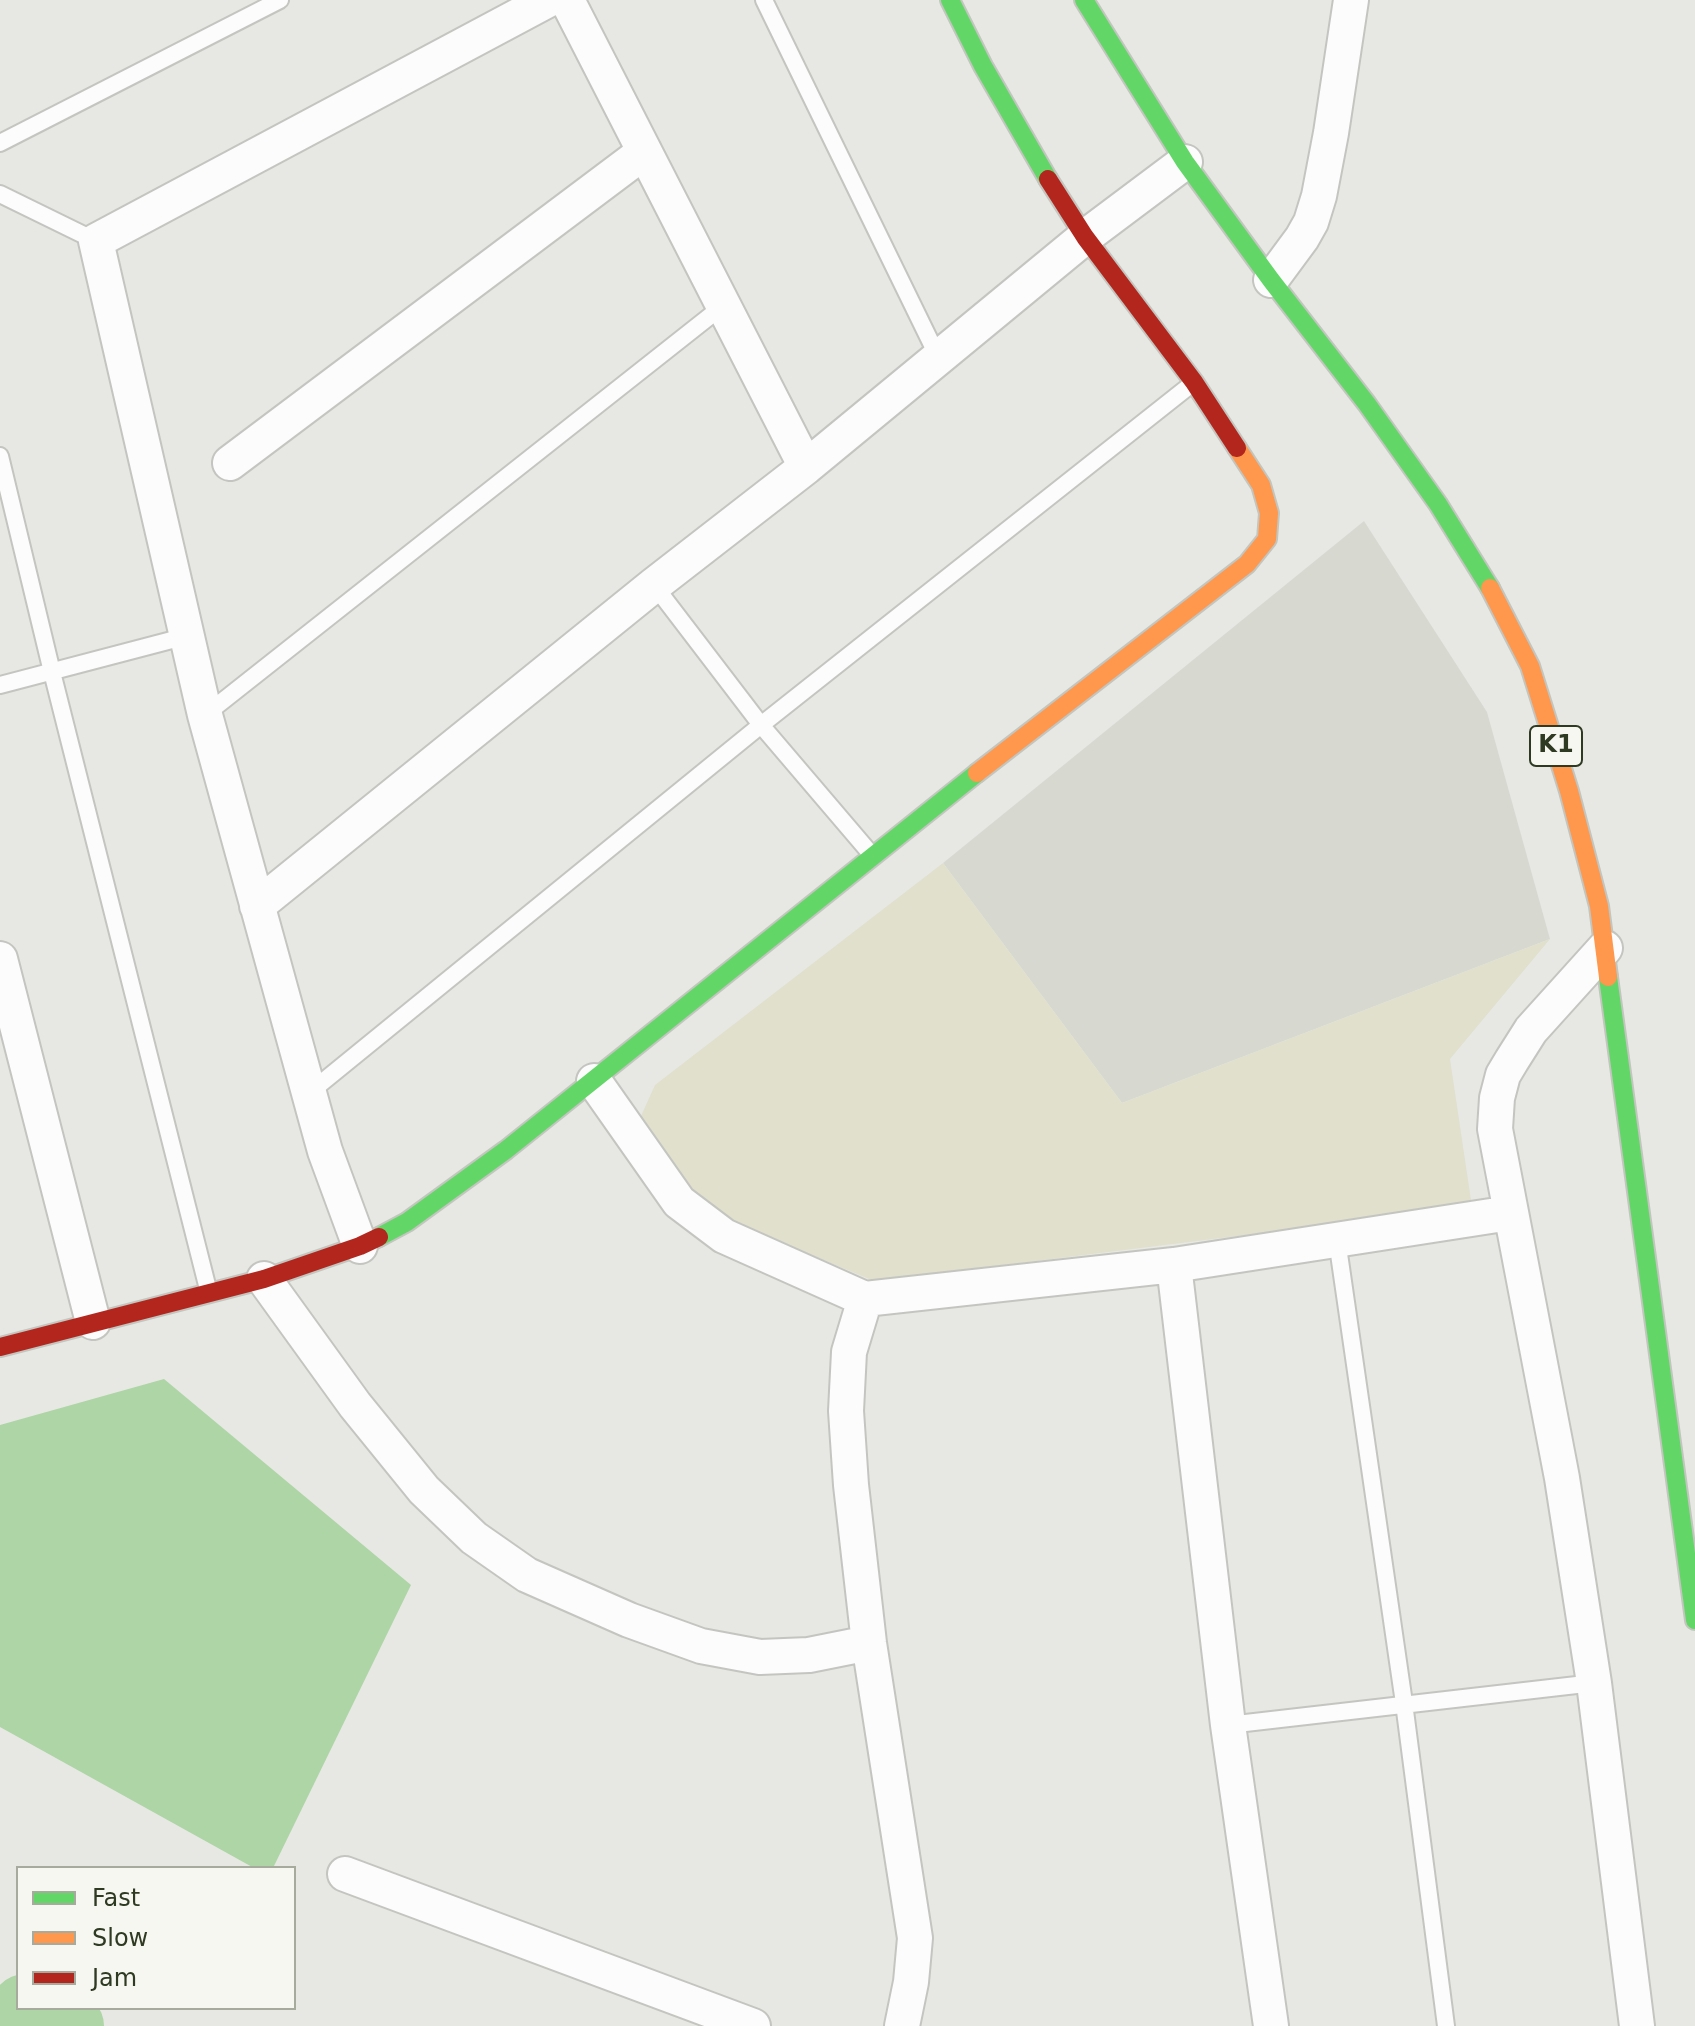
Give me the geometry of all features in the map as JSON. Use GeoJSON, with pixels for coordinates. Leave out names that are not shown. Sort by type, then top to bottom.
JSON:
{"type":"FeatureCollection","features":[{"type":"Feature","properties":{"kind":"street"},"geometry":{"type":"LineString","coordinates":[[360,1246],[329,1163],[205,715],[96,241],[548,0]]}},
{"type":"Feature","properties":{"kind":"street"},"geometry":{"type":"LineString","coordinates":[[567,0],[806,467]]}},
{"type":"Feature","properties":{"kind":"street"},"geometry":{"type":"LineString","coordinates":[[0,1347],[264,1279],[360,1246],[407,1222],[594,1081],[872,855],[1247,564],[1267,539],[1269,513],[1261,485],[1194,382],[1085,237],[983,66],[950,0]]}},
{"type":"Feature","properties":{"kind":"street","name":"K1"},"geometry":{"type":"LineString","coordinates":[[1084,0],[1185,162],[1438,504],[1479,567],[1530,666],[1569,791],[1599,906],[1695,1620]]}},
{"type":"Feature","properties":{"kind":"street"},"geometry":{"type":"LineString","coordinates":[[1271,280],[1302,238],[1319,196],[1351,0]]}},
{"type":"Feature","properties":{"kind":"street"},"geometry":{"type":"LineString","coordinates":[[230,463],[644,152]]}},
{"type":"Feature","properties":{"kind":"street"},"geometry":{"type":"LineString","coordinates":[[257,906],[654,585],[806,467],[1085,237],[1185,162]]}},
{"type":"Feature","properties":{"kind":"street"},"geometry":{"type":"LineString","coordinates":[[1605,948],[1531,1030],[1503,1075],[1497,1098],[1495,1129],[1562,1478],[1594,1683],[1637,2026]]}},
{"type":"Feature","properties":{"kind":"street"},"geometry":{"type":"LineString","coordinates":[[0,959],[93,1322]]}},
{"type":"Feature","properties":{"kind":"street"},"geometry":{"type":"LineString","coordinates":[[594,1081],[679,1202],[724,1236],[865,1299],[1174,1265],[1510,1213]]}},
{"type":"Feature","properties":{"kind":"street"},"geometry":{"type":"LineString","coordinates":[[1174,1265],[1228,1725],[1271,2026]]}},
{"type":"Feature","properties":{"kind":"street"},"geometry":{"type":"LineString","coordinates":[[264,1279],[355,1405],[424,1490],[474,1538],[527,1575],[629,1620],[701,1646],[760,1657],[809,1655],[869,1643]]}},
{"type":"Feature","properties":{"kind":"street"},"geometry":{"type":"LineString","coordinates":[[865,1299],[849,1352],[846,1411],[869,1643],[915,1938],[911,1982],[902,2026]]}},
{"type":"Feature","properties":{"kind":"street"},"geometry":{"type":"LineString","coordinates":[[345,1874],[753,2026]]}},
{"type":"Feature","properties":{"kind":"lane"},"geometry":{"type":"LineString","coordinates":[[0,143],[280,0]]}},
{"type":"Feature","properties":{"kind":"lane"},"geometry":{"type":"LineString","coordinates":[[764,0],[938,357]]}},
{"type":"Feature","properties":{"kind":"lane"},"geometry":{"type":"LineString","coordinates":[[0,194],[96,241]]}},
{"type":"Feature","properties":{"kind":"lane"},"geometry":{"type":"LineString","coordinates":[[205,715],[724,305]]}},
{"type":"Feature","properties":{"kind":"lane"},"geometry":{"type":"LineString","coordinates":[[309,1093],[761,725],[1194,382]]}},
{"type":"Feature","properties":{"kind":"lane"},"geometry":{"type":"LineString","coordinates":[[0,456],[209,1294]]}},
{"type":"Feature","properties":{"kind":"lane"},"geometry":{"type":"LineString","coordinates":[[654,585],[761,725],[872,855]]}},
{"type":"Feature","properties":{"kind":"lane"},"geometry":{"type":"LineString","coordinates":[[0,685],[187,636]]}},
{"type":"Feature","properties":{"kind":"lane"},"geometry":{"type":"LineString","coordinates":[[1337,1240],[1404,1703],[1446,2026]]}},
{"type":"Feature","properties":{"kind":"lane"},"geometry":{"type":"LineString","coordinates":[[1228,1725],[1594,1683]]}},
{"type":"Feature","properties":{"kind":"shaded area"},"geometry":{"type":"Polygon","coordinates":[[[1364,521],[1487,712],[1550,939],[1122,1103],[943,863],[1364,521]]]}},
{"type":"Feature","properties":{"kind":"shaded area"},"geometry":{"type":"Polygon","coordinates":[[[943,863],[1122,1103],[1550,939],[1450,1059],[1472,1207],[874,1281],[699,1208],[641,1116],[655,1085],[943,863]]]}},
{"type":"Feature","properties":{"kind":"shaded area"},"geometry":{"type":"Polygon","coordinates":[[[164,1379],[411,1585],[274,1866],[250,1866],[0,1727],[0,1425],[164,1379]]]}},
{"type":"Feature","properties":{"kind":"waterway"},"geometry":{"type":"LineString","coordinates":[[30,2010],[70,2026]]}},
{"type":"Feature","properties":{"kind":"traffic: fast"},"geometry":{"type":"LineString","coordinates":[[950,0],[983,66],[1048,179]]}},
{"type":"Feature","properties":{"kind":"traffic: fast"},"geometry":{"type":"LineString","coordinates":[[1084,0],[1185,162],[1367,404],[1438,504],[1490,588]]}},
{"type":"Feature","properties":{"kind":"traffic: fast"},"geometry":{"type":"LineString","coordinates":[[379,1237],[407,1222],[506,1150],[977,773]]}},
{"type":"Feature","properties":{"kind":"traffic: fast"},"geometry":{"type":"LineString","coordinates":[[1608,977],[1695,1620]]}},
{"type":"Feature","properties":{"kind":"traffic: slow"},"geometry":{"type":"LineString","coordinates":[[977,773],[1247,564],[1267,539],[1269,513],[1261,485],[1237,448]]}},
{"type":"Feature","properties":{"kind":"traffic: slow"},"geometry":{"type":"LineString","coordinates":[[1490,588],[1530,666],[1569,791],[1599,906],[1608,977]]}},
{"type":"Feature","properties":{"kind":"traffic: jam"},"geometry":{"type":"LineString","coordinates":[[1048,179],[1085,237],[1194,382],[1237,448]]}},
{"type":"Feature","properties":{"kind":"traffic: jam"},"geometry":{"type":"LineString","coordinates":[[0,1347],[264,1279],[379,1237]]}}]}
